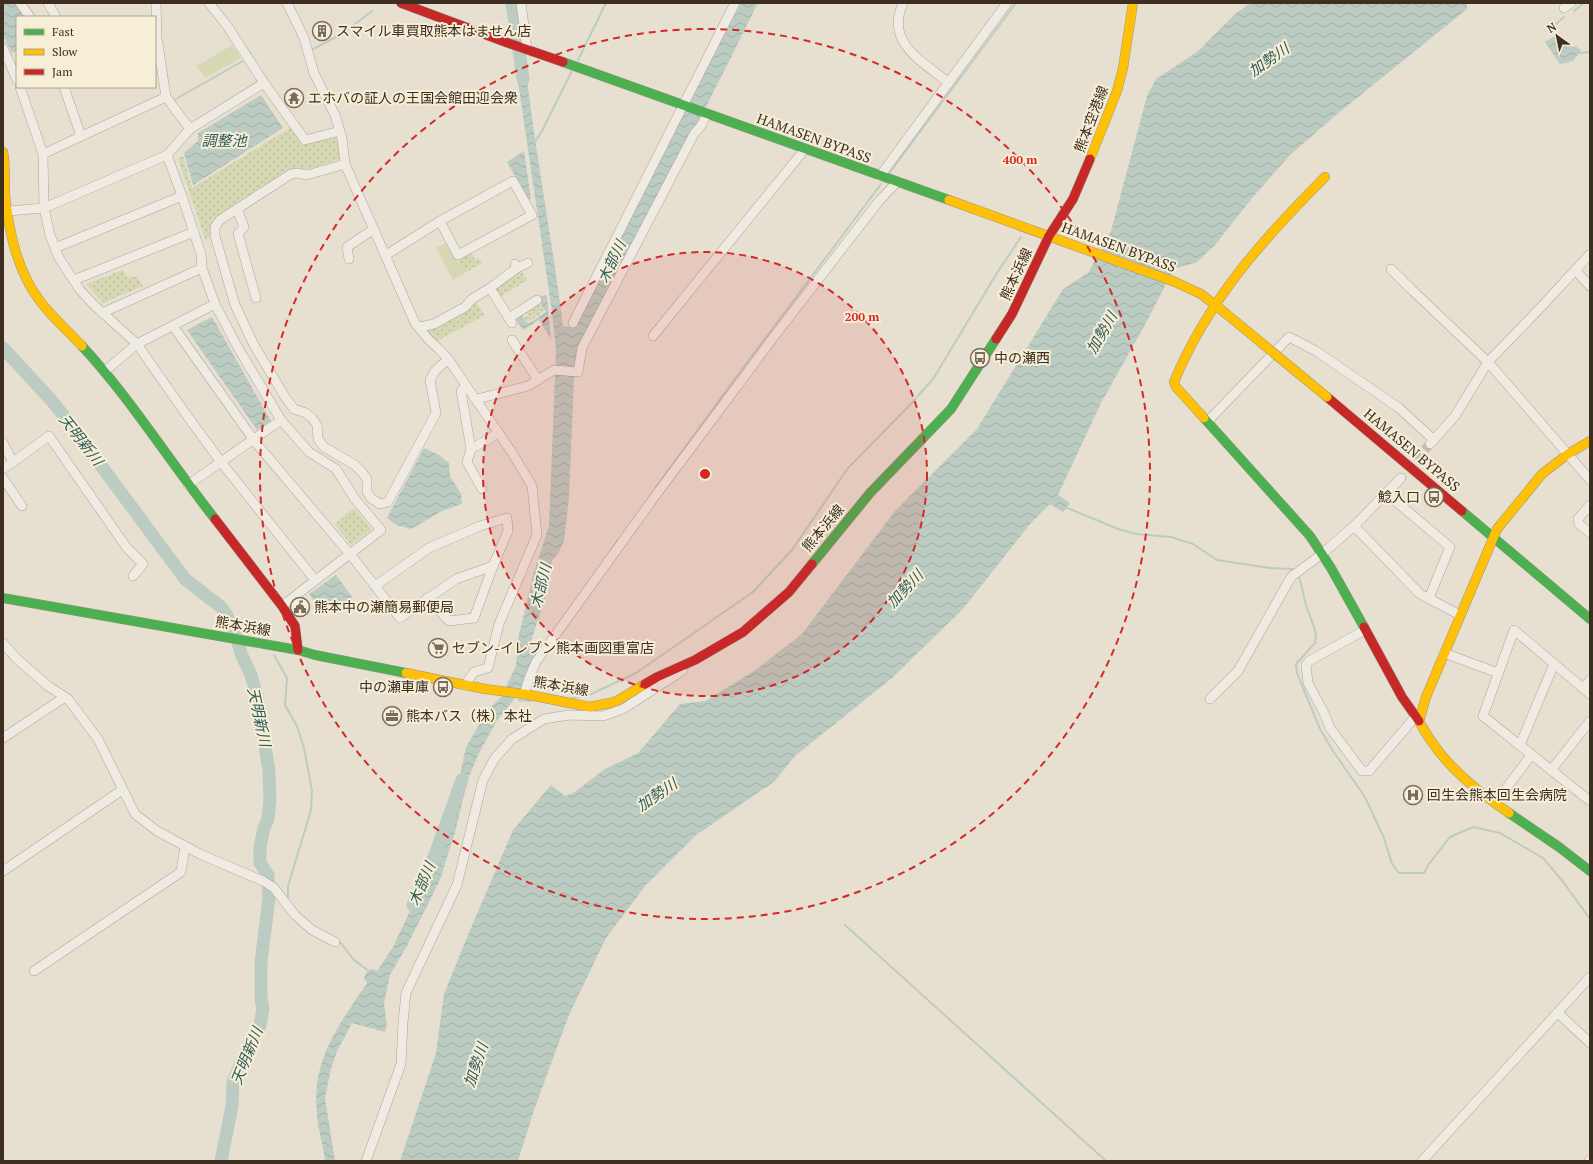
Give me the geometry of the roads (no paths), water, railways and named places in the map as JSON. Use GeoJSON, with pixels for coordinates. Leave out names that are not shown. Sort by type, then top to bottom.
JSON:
{"type":"FeatureCollection","features":[{"type":"Feature","properties":{"kind":"main road","name":"HAMASEN BYPASS"},"geometry":{"type":"LineString","coordinates":[[401,3],[508,43],[684,105],[705,114],[1158,275],[1196,291],[1215,303],[1249,320]]}},
{"type":"Feature","properties":{"kind":"main road","name":"熊本空港線"},"geometry":{"type":"LineString","coordinates":[[1049,236],[1073,199],[1094,151],[1117,91],[1123,68],[1133,3]]}},
{"type":"Feature","properties":{"kind":"main road"},"geometry":{"type":"LineString","coordinates":[[3,152],[5,161],[4,194],[12,240],[23,273],[40,301],[105,371],[188,485],[282,606],[295,626],[298,650]]}},
{"type":"Feature","properties":{"kind":"main road"},"geometry":{"type":"LineString","coordinates":[[1325,177],[1279,223],[1215,303],[1183,360],[1174,382],[1176,387],[1310,536],[1322,554],[1390,675],[1432,743],[1452,767],[1495,803],[1559,847],[1590,871]]}},
{"type":"Feature","properties":{"kind":"main road","name":"熊本浜線"},"geometry":{"type":"LineString","coordinates":[[3,598],[298,650],[315,655],[485,689],[524,694],[554,702],[590,707],[615,702],[657,676],[695,660],[743,632],[789,592],[870,494],[951,408],[1012,314],[1049,236]]}},
{"type":"Feature","properties":{"kind":"main road","name":"HAMASEN BYPASS"},"geometry":{"type":"LineString","coordinates":[[1226,309],[1330,394],[1495,533],[1590,619]]}},
{"type":"Feature","properties":{"kind":"main road","name":"HAMASEN BYPASS"},"geometry":{"type":"LineString","coordinates":[[1273,340],[1330,394]]}},
{"type":"Feature","properties":{"kind":"main road"},"geometry":{"type":"LineString","coordinates":[[1418,719],[1444,653],[1495,533],[1542,474],[1568,454],[1590,441]]}},
{"type":"Feature","properties":{"kind":"main road","name":"HAMASEN BYPASS"},"geometry":{"type":"LineString","coordinates":[[1495,533],[1515,543]]}},
{"type":"Feature","properties":{"kind":"street"},"geometry":{"type":"LineString","coordinates":[[20,3],[29,16]]}},
{"type":"Feature","properties":{"kind":"street"},"geometry":{"type":"LineString","coordinates":[[48,3],[55,16]]}},
{"type":"Feature","properties":{"kind":"street"},"geometry":{"type":"LineString","coordinates":[[156,3],[157,38],[166,97],[190,129]]}},
{"type":"Feature","properties":{"kind":"street"},"geometry":{"type":"LineString","coordinates":[[209,3],[228,27],[264,83],[305,140],[340,131]]}},
{"type":"Feature","properties":{"kind":"street"},"geometry":{"type":"LineString","coordinates":[[286,3],[304,38],[314,73],[335,115],[340,131],[345,164],[415,323],[428,339],[448,359],[466,386],[477,399],[532,486],[537,535],[499,624],[488,668],[474,672],[465,685]]}},
{"type":"Feature","properties":{"kind":"street"},"geometry":{"type":"LineString","coordinates":[[521,3],[525,48]]}},
{"type":"Feature","properties":{"kind":"street"},"geometry":{"type":"LineString","coordinates":[[572,323],[735,3]]}},
{"type":"Feature","properties":{"kind":"street"},"geometry":{"type":"LineString","coordinates":[[903,3],[899,13],[900,38],[910,52],[949,83]]}},
{"type":"Feature","properties":{"kind":"street"},"geometry":{"type":"LineString","coordinates":[[880,176],[1007,3]]}},
{"type":"Feature","properties":{"kind":"street"},"geometry":{"type":"LineString","coordinates":[[3,48],[13,59],[16,75]]}},
{"type":"Feature","properties":{"kind":"street"},"geometry":{"type":"LineString","coordinates":[[8,211],[44,208],[167,156],[190,129],[264,83]]}},
{"type":"Feature","properties":{"kind":"street"},"geometry":{"type":"LineString","coordinates":[[20,88],[43,154],[44,208],[50,235],[59,258],[80,290],[102,313],[138,344],[221,462],[315,580]]}},
{"type":"Feature","properties":{"kind":"street"},"geometry":{"type":"LineString","coordinates":[[64,88],[81,136]]}},
{"type":"Feature","properties":{"kind":"street"},"geometry":{"type":"LineString","coordinates":[[43,154],[166,97]]}},
{"type":"Feature","properties":{"kind":"street"},"geometry":{"type":"LineString","coordinates":[[477,399],[528,386],[554,370],[578,372],[582,348],[694,134],[701,126],[705,114]]}},
{"type":"Feature","properties":{"kind":"street"},"geometry":{"type":"LineString","coordinates":[[653,336],[805,149]]}},
{"type":"Feature","properties":{"kind":"street"},"geometry":{"type":"LineString","coordinates":[[167,156],[194,232],[201,254],[202,268],[215,304],[237,346],[282,420],[309,452],[336,469],[356,499],[381,530],[282,606]]}},
{"type":"Feature","properties":{"kind":"street"},"geometry":{"type":"LineString","coordinates":[[345,164],[307,175],[297,173],[291,174],[220,220],[215,227],[215,236],[235,305],[254,345],[285,397],[294,409],[306,413],[317,425],[318,439],[324,447],[355,465],[361,471],[367,479],[367,492],[371,498],[380,504],[388,502],[436,413],[430,380],[435,371],[448,359]]}},
{"type":"Feature","properties":{"kind":"street"},"geometry":{"type":"LineString","coordinates":[[386,255],[440,221],[513,181],[532,215],[458,255],[440,221]]}},
{"type":"Feature","properties":{"kind":"street"},"geometry":{"type":"LineString","coordinates":[[524,694],[528,678],[536,662],[658,493],[776,334],[879,201],[897,182]]}},
{"type":"Feature","properties":{"kind":"street"},"geometry":{"type":"LineString","coordinates":[[56,248],[182,196]]}},
{"type":"Feature","properties":{"kind":"street"},"geometry":{"type":"LineString","coordinates":[[237,209],[244,227],[238,234],[256,298]]}},
{"type":"Feature","properties":{"kind":"street"},"geometry":{"type":"LineString","coordinates":[[349,258],[347,247],[374,230]]}},
{"type":"Feature","properties":{"kind":"street"},"geometry":{"type":"LineString","coordinates":[[74,280],[194,232]]}},
{"type":"Feature","properties":{"kind":"street"},"geometry":{"type":"LineString","coordinates":[[1208,421],[1289,337],[1316,351],[1400,408],[1432,442],[1454,416],[1488,362],[1576,271],[1590,254]]}},
{"type":"Feature","properties":{"kind":"street"},"geometry":{"type":"LineString","coordinates":[[419,327],[434,324],[465,307],[472,299],[490,288],[516,266],[528,263]]}},
{"type":"Feature","properties":{"kind":"street"},"geometry":{"type":"LineString","coordinates":[[102,313],[202,268]]}},
{"type":"Feature","properties":{"kind":"street"},"geometry":{"type":"LineString","coordinates":[[1391,269],[1488,362],[1590,480]]}},
{"type":"Feature","properties":{"kind":"street"},"geometry":{"type":"LineString","coordinates":[[1576,271],[1590,286]]}},
{"type":"Feature","properties":{"kind":"street"},"geometry":{"type":"LineString","coordinates":[[490,288],[510,320],[524,312],[537,300]]}},
{"type":"Feature","properties":{"kind":"street"},"geometry":{"type":"LineString","coordinates":[[105,371],[138,344],[215,304]]}},
{"type":"Feature","properties":{"kind":"street"},"geometry":{"type":"LineString","coordinates":[[174,326],[254,440],[350,554],[400,618],[456,579],[493,566]]}},
{"type":"Feature","properties":{"kind":"street"},"geometry":{"type":"LineString","coordinates":[[512,340],[538,380]]}},
{"type":"Feature","properties":{"kind":"street"},"geometry":{"type":"LineString","coordinates":[[466,386],[461,391],[471,450],[467,462],[482,489]]}},
{"type":"Feature","properties":{"kind":"street"},"geometry":{"type":"LineString","coordinates":[[188,485],[282,420]]}},
{"type":"Feature","properties":{"kind":"street"},"geometry":{"type":"LineString","coordinates":[[471,450],[499,433]]}},
{"type":"Feature","properties":{"kind":"street"},"geometry":{"type":"LineString","coordinates":[[3,468],[49,436],[127,548],[143,564],[133,576]]}},
{"type":"Feature","properties":{"kind":"street"},"geometry":{"type":"LineString","coordinates":[[3,443],[13,462]]}},
{"type":"Feature","properties":{"kind":"street"},"geometry":{"type":"LineString","coordinates":[[3,478],[22,506]]}},
{"type":"Feature","properties":{"kind":"street"},"geometry":{"type":"LineString","coordinates":[[1210,699],[1238,671],[1291,577],[1322,554],[1354,526],[1401,478]]}},
{"type":"Feature","properties":{"kind":"street"},"geometry":{"type":"LineString","coordinates":[[1386,493],[1450,547],[1429,598]]}},
{"type":"Feature","properties":{"kind":"street"},"geometry":{"type":"LineString","coordinates":[[1590,505],[1578,519],[1579,524],[1590,533]]}},
{"type":"Feature","properties":{"kind":"street"},"geometry":{"type":"LineString","coordinates":[[374,586],[429,548],[480,526],[507,518],[508,531],[493,566],[474,618],[449,621],[427,598]]}},
{"type":"Feature","properties":{"kind":"street"},"geometry":{"type":"LineString","coordinates":[[1354,526],[1420,594],[1460,615]]}},
{"type":"Feature","properties":{"kind":"street"},"geometry":{"type":"LineString","coordinates":[[1365,630],[1309,661],[1306,665],[1308,683],[1330,728],[1362,771],[1369,771],[1418,719]]}},
{"type":"Feature","properties":{"kind":"street"},"geometry":{"type":"LineString","coordinates":[[1589,799],[1483,716],[1514,630],[1587,691],[1590,680]]}},
{"type":"Feature","properties":{"kind":"street"},"geometry":{"type":"LineString","coordinates":[[3,643],[17,659],[48,686],[65,697],[98,739],[135,814],[157,832],[200,854],[263,881],[274,888],[295,915],[312,930],[335,942]]}},
{"type":"Feature","properties":{"kind":"street"},"geometry":{"type":"LineString","coordinates":[[1444,653],[1498,673]]}},
{"type":"Feature","properties":{"kind":"street"},"geometry":{"type":"LineString","coordinates":[[366,1161],[401,1064],[406,993],[457,885],[483,780],[495,758],[512,739],[544,719],[569,715],[603,716],[623,709],[683,670],[695,660]]}},
{"type":"Feature","properties":{"kind":"street"},"geometry":{"type":"LineString","coordinates":[[1520,745],[1554,664]]}},
{"type":"Feature","properties":{"kind":"street"},"geometry":{"type":"LineString","coordinates":[[3,738],[65,697]]}},
{"type":"Feature","properties":{"kind":"street"},"geometry":{"type":"LineString","coordinates":[[1552,769],[1590,721]]}},
{"type":"Feature","properties":{"kind":"street"},"geometry":{"type":"LineString","coordinates":[[1495,803],[1532,754]]}},
{"type":"Feature","properties":{"kind":"street"},"geometry":{"type":"LineString","coordinates":[[3,872],[122,790]]}},
{"type":"Feature","properties":{"kind":"street"},"geometry":{"type":"LineString","coordinates":[[34,971],[181,872],[185,846]]}},
{"type":"Feature","properties":{"kind":"street"},"geometry":{"type":"LineString","coordinates":[[1422,1161],[1590,977]]}},
{"type":"Feature","properties":{"kind":"street"},"geometry":{"type":"LineString","coordinates":[[1558,1013],[1590,1043]]}},
{"type":"Feature","properties":{"kind":"water"},"geometry":{"type":"Polygon","coordinates":[[[3,3],[14,3],[23,16],[16,16],[16,51],[12,53],[3,35],[3,3]]]}},
{"type":"Feature","properties":{"kind":"water"},"geometry":{"type":"Polygon","coordinates":[[[741,3],[758,3],[582,348],[574,376],[569,498],[564,541],[558,554],[552,560],[547,591],[529,648],[532,653],[537,656],[523,688],[496,722],[478,755],[468,779],[455,832],[440,880],[408,944],[390,975],[384,1003],[387,1026],[385,1032],[352,1023],[337,1051],[331,1069],[325,1098],[335,1161],[325,1161],[318,1121],[316,1095],[318,1077],[323,1061],[329,1045],[346,1014],[367,983],[364,978],[366,973],[372,969],[377,971],[393,947],[448,830],[466,747],[487,711],[501,697],[516,666],[518,639],[533,576],[549,525],[556,350],[552,312],[515,61],[525,63],[563,326],[574,327],[741,3]]]}},
{"type":"Feature","properties":{"kind":"water","name":"加勢川"},"geometry":{"type":"Polygon","coordinates":[[[1251,3],[1467,3],[1467,9],[1336,115],[1290,155],[1253,197],[1215,245],[1196,263],[1174,268],[1146,323],[1101,403],[1058,495],[1070,503],[1063,512],[1050,504],[1030,524],[962,610],[892,678],[795,756],[775,781],[695,836],[646,885],[606,938],[569,1015],[534,1110],[518,1161],[400,1161],[436,1053],[444,994],[513,830],[551,785],[565,796],[573,793],[605,769],[638,753],[680,704],[705,701],[754,671],[802,634],[895,511],[977,429],[1063,289],[1088,273],[1111,231],[1147,96],[1156,79],[1197,52],[1235,14],[1251,3]]]}},
{"type":"Feature","properties":{"kind":"water"},"geometry":{"type":"Polygon","coordinates":[[[1558,34],[1581,50],[1573,61],[1560,64],[1545,42],[1558,34]]]}},
{"type":"Feature","properties":{"kind":"water","name":"調整池"},"geometry":{"type":"Polygon","coordinates":[[[261,95],[283,128],[193,185],[184,153],[198,141],[198,133],[261,95]]]}},
{"type":"Feature","properties":{"kind":"water"},"geometry":{"type":"Polygon","coordinates":[[[524,151],[531,199],[528,199],[507,162],[524,151]]]}},
{"type":"Feature","properties":{"kind":"water"},"geometry":{"type":"Polygon","coordinates":[[[545,295],[547,296],[551,339],[539,320],[523,330],[514,317],[520,313],[528,324],[546,312],[539,302],[541,297],[545,295]]]}},
{"type":"Feature","properties":{"kind":"water"},"geometry":{"type":"Polygon","coordinates":[[[212,317],[271,421],[257,430],[187,330],[212,317]]]}},
{"type":"Feature","properties":{"kind":"water"},"geometry":{"type":"Polygon","coordinates":[[[424,448],[439,455],[449,463],[450,476],[461,494],[462,504],[442,511],[411,529],[396,525],[387,518],[424,448]]]}},
{"type":"Feature","properties":{"kind":"water"},"geometry":{"type":"Polygon","coordinates":[[[336,575],[353,598],[326,615],[309,594],[336,575]]]}},
{"type":"Feature","properties":{"kind":"waterway"},"geometry":{"type":"LineString","coordinates":[[512,3],[523,79]]}},
{"type":"Feature","properties":{"kind":"waterway"},"geometry":{"type":"LineString","coordinates":[[578,60],[606,3]]}},
{"type":"Feature","properties":{"kind":"waterway"},"geometry":{"type":"LineString","coordinates":[[890,172],[1016,3]]}},
{"type":"Feature","properties":{"kind":"waterway"},"geometry":{"type":"LineString","coordinates":[[1574,11],[1584,3]]}},
{"type":"Feature","properties":{"kind":"waterway"},"geometry":{"type":"LineString","coordinates":[[313,49],[342,34],[372,11]]}},
{"type":"Feature","properties":{"kind":"waterway"},"geometry":{"type":"LineString","coordinates":[[1551,28],[1564,17]]}},
{"type":"Feature","properties":{"kind":"waterway"},"geometry":{"type":"LineString","coordinates":[[1578,53],[1590,52]]}},
{"type":"Feature","properties":{"kind":"waterway"},"geometry":{"type":"LineString","coordinates":[[174,100],[243,61]]}},
{"type":"Feature","properties":{"kind":"waterway"},"geometry":{"type":"LineString","coordinates":[[534,143],[542,131],[572,71]]}},
{"type":"Feature","properties":{"kind":"waterway"},"geometry":{"type":"LineString","coordinates":[[656,487],[881,184]]}},
{"type":"Feature","properties":{"kind":"waterway"},"geometry":{"type":"LineString","coordinates":[[572,698],[589,695],[636,673],[753,592],[792,550],[848,468],[909,406],[933,379],[997,273],[1021,237]]}},
{"type":"Feature","properties":{"kind":"waterway","name":"天明新川"},"geometry":{"type":"LineString","coordinates":[[3,348],[52,401],[71,425],[185,579],[221,607],[234,630],[242,656],[251,675],[257,696],[269,771],[270,800],[268,819],[264,828],[260,847],[260,863],[268,875],[269,898],[261,962],[261,999],[263,1009],[259,1030],[249,1045],[233,1082],[232,1106],[221,1161]]}},
{"type":"Feature","properties":{"kind":"waterway"},"geometry":{"type":"LineString","coordinates":[[1065,507],[1118,529],[1136,534],[1171,537],[1193,544],[1217,560],[1270,568],[1292,569],[1295,571]]}},
{"type":"Feature","properties":{"kind":"waterway"},"geometry":{"type":"LineString","coordinates":[[610,552],[617,541]]}},
{"type":"Feature","properties":{"kind":"waterway"},"geometry":{"type":"LineString","coordinates":[[1299,576],[1306,605],[1316,633],[1315,643],[1296,664],[1297,673],[1320,729],[1333,751],[1365,797],[1384,838],[1392,864],[1399,873],[1424,873],[1429,864],[1450,837],[1473,827],[1500,833],[1543,858],[1564,883],[1590,919]]}},
{"type":"Feature","properties":{"kind":"waterway"},"geometry":{"type":"LineString","coordinates":[[274,655],[287,678],[285,705],[297,726],[304,748],[312,791],[311,810],[288,886],[288,899]]}},
{"type":"Feature","properties":{"kind":"waterway"},"geometry":{"type":"LineString","coordinates":[[519,700],[530,701]]}},
{"type":"Feature","properties":{"kind":"waterway","name":"木部川"},"geometry":{"type":"LineString","coordinates":[[413,905],[436,852],[462,780]]}},
{"type":"Feature","properties":{"kind":"waterway"},"geometry":{"type":"LineString","coordinates":[[845,925],[1106,1161]]}},
{"type":"Feature","properties":{"kind":"waterway"},"geometry":{"type":"LineString","coordinates":[[338,941],[354,960],[370,972]]}},
{"type":"Feature","properties":{"kind":"tunnel"},"geometry":{"type":"LineString","coordinates":[[1407,470],[1430,444]]}},
{"type":"Feature","properties":{"kind":"place","name":"スマイル車買取熊本はません店"},"geometry":{"type":"Point","coordinates":[322,31]}},
{"type":"Feature","properties":{"kind":"place","name":"エホバの証人の王国会館田迎会衆"},"geometry":{"type":"Point","coordinates":[294,98]}},
{"type":"Feature","properties":{"kind":"place","name":"中の瀬西"},"geometry":{"type":"Point","coordinates":[980,358]}},
{"type":"Feature","properties":{"kind":"place","name":"鯰入口"},"geometry":{"type":"Point","coordinates":[1434,497]}},
{"type":"Feature","properties":{"kind":"place","name":"熊本中の瀬簡易郵便局"},"geometry":{"type":"Point","coordinates":[300,607]}},
{"type":"Feature","properties":{"kind":"place","name":"セブン-イレブン熊本画図重富店"},"geometry":{"type":"Point","coordinates":[438,648]}},
{"type":"Feature","properties":{"kind":"place","name":"中の瀬車庫"},"geometry":{"type":"Point","coordinates":[443,687]}},
{"type":"Feature","properties":{"kind":"place","name":"熊本バス（株）本社"},"geometry":{"type":"Point","coordinates":[392,716]}},
{"type":"Feature","properties":{"kind":"place","name":"回生会熊本回生会病院"},"geometry":{"type":"Point","coordinates":[1413,795]}}]}
